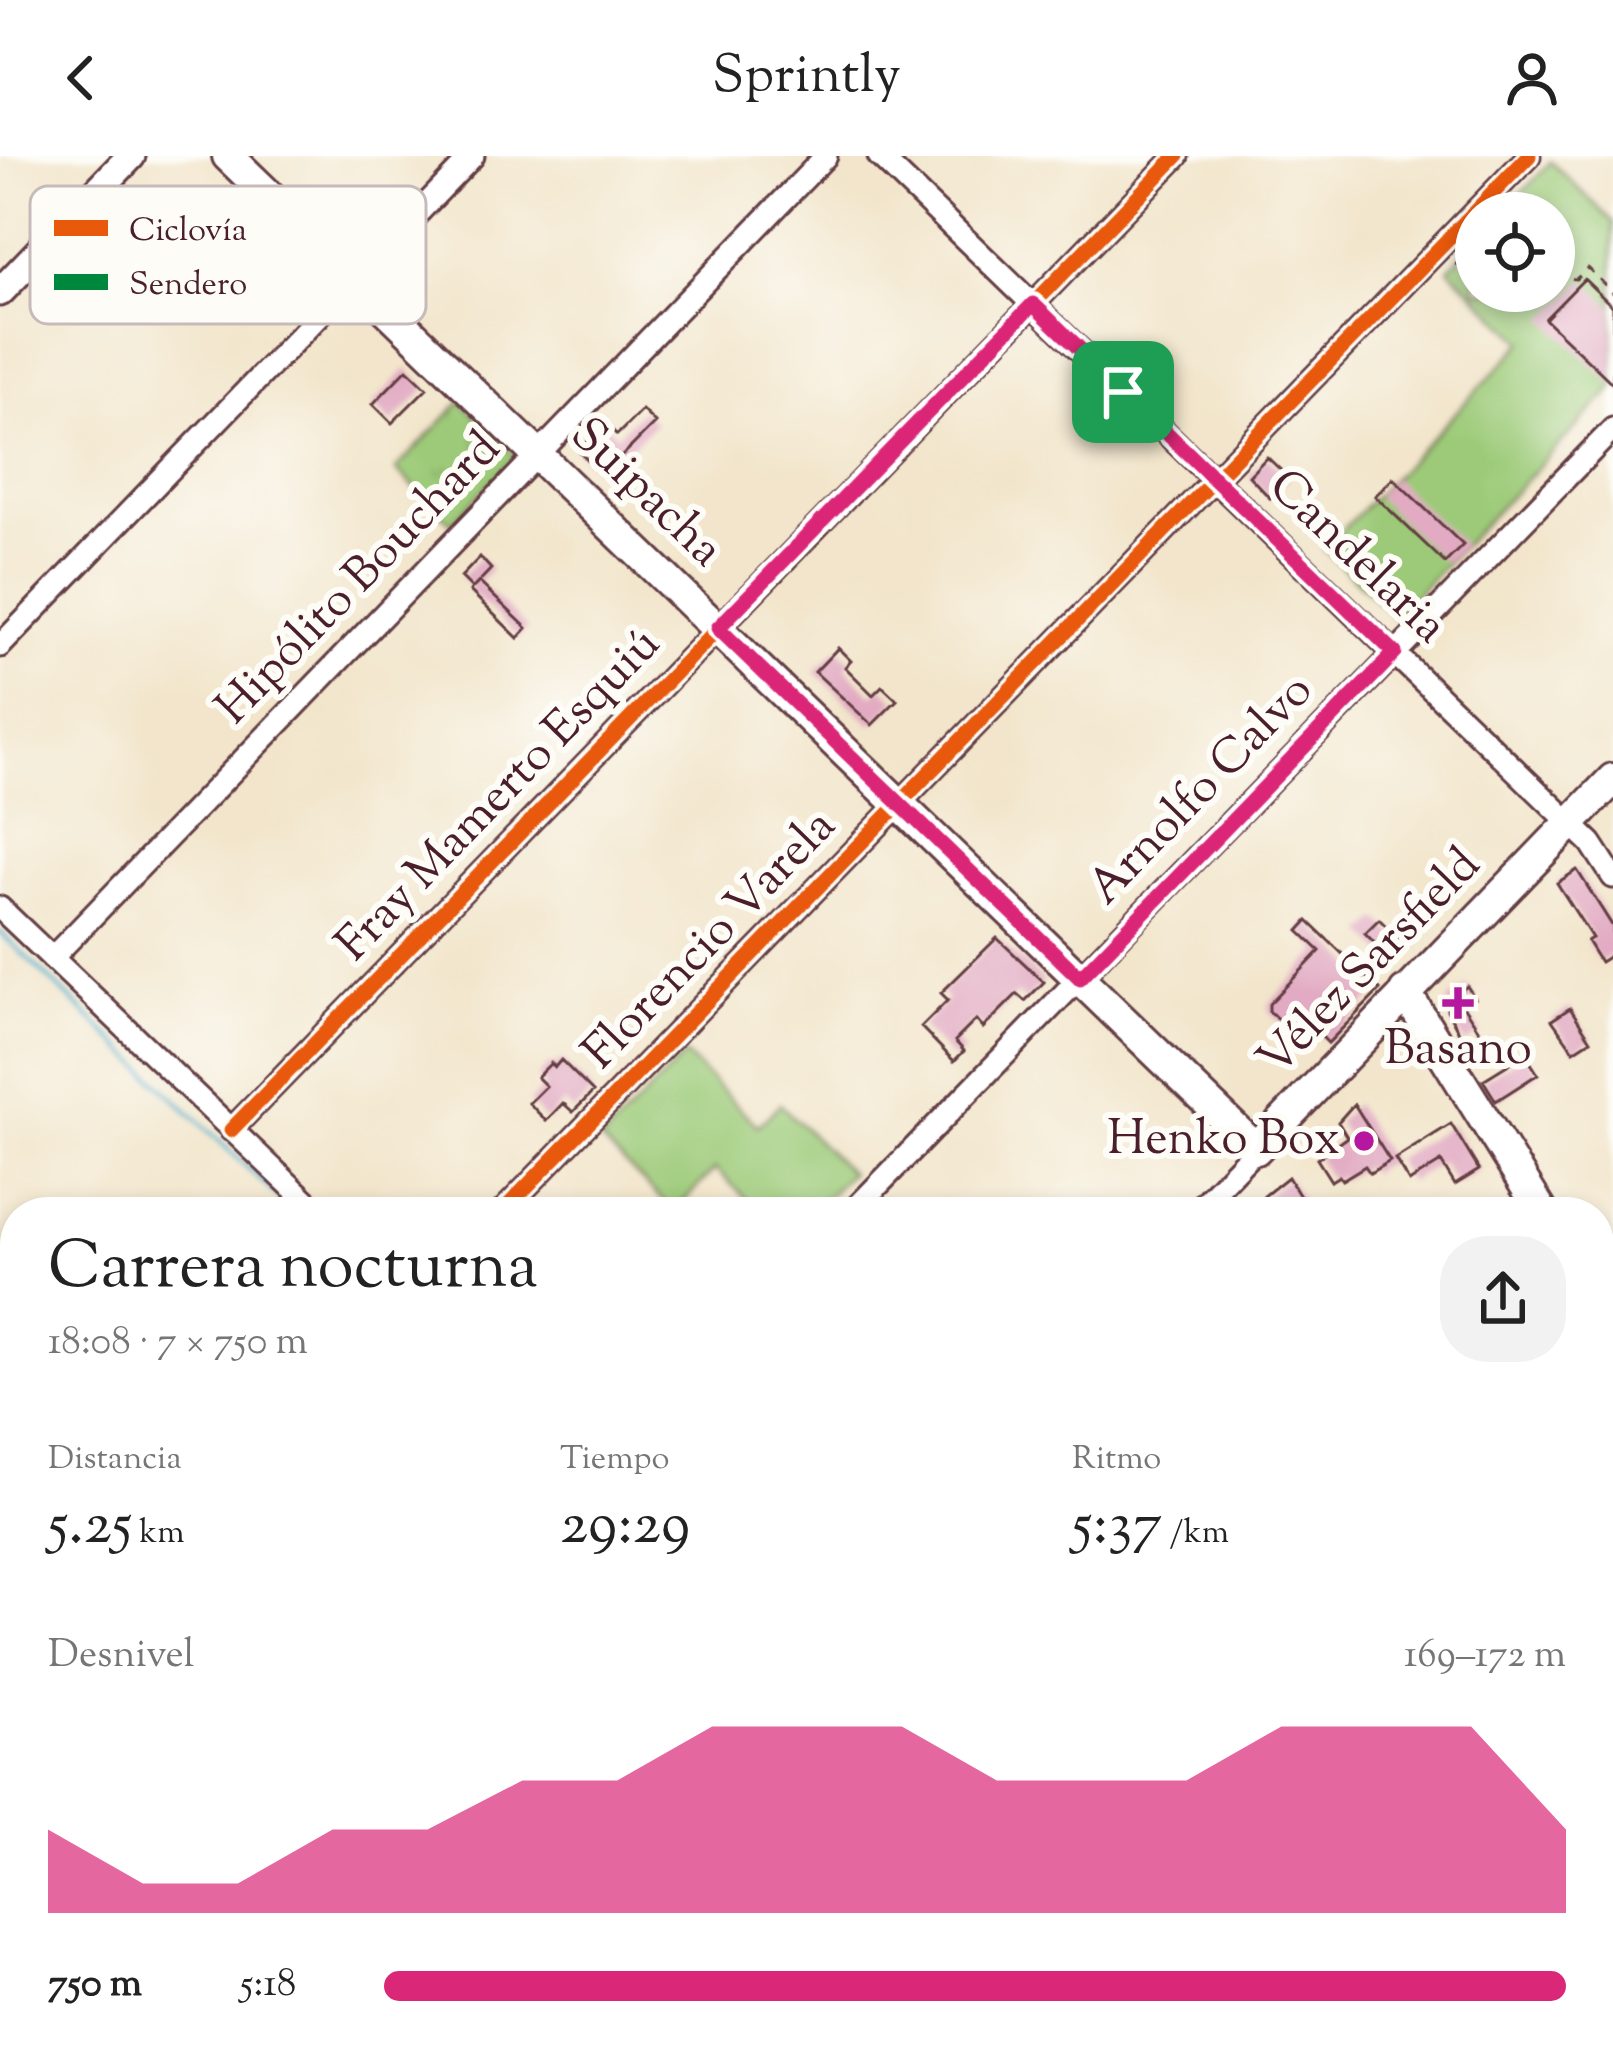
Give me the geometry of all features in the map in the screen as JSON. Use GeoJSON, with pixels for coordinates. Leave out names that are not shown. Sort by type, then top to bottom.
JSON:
{"type":"FeatureCollection","features":[{"type":"Feature","properties":{"kind":"main road","name":"Suipacha"},"geometry":{"type":"LineString","coordinates":[[228,156],[259,186]]}},
{"type":"Feature","properties":{"kind":"main road","name":"Suipacha"},"geometry":{"type":"LineString","coordinates":[[403,324],[1256,1149]]}},
{"type":"Feature","properties":{"kind":"main road","name":"Vélez Sarsfield"},"geometry":{"type":"LineString","coordinates":[[1256,1149],[1613,779]]}},
{"type":"Feature","properties":{"kind":"main road"},"geometry":{"type":"LineString","coordinates":[[1405,992],[1533,1197]]}},
{"type":"Feature","properties":{"kind":"street"},"geometry":{"type":"LineString","coordinates":[[102,186],[131,156]]}},
{"type":"Feature","properties":{"kind":"street"},"geometry":{"type":"LineString","coordinates":[[426,205],[473,156]]}},
{"type":"Feature","properties":{"kind":"street","name":"Hipólito Bouchard"},"geometry":{"type":"LineString","coordinates":[[52,958],[826,156]]}},
{"type":"Feature","properties":{"kind":"street","name":"Candelaria"},"geometry":{"type":"LineString","coordinates":[[879,156],[1591,843],[1613,877]]}},
{"type":"Feature","properties":{"kind":"street","name":"Fray Mamerto Esquiú"},"geometry":{"type":"LineString","coordinates":[[231,1130],[1177,156]]}},
{"type":"Feature","properties":{"kind":"street","name":"Florencio Varela"},"geometry":{"type":"LineString","coordinates":[[517,1197],[1529,156]]}},
{"type":"Feature","properties":{"kind":"street"},"geometry":{"type":"LineString","coordinates":[[0,292],[30,261]]}},
{"type":"Feature","properties":{"kind":"street"},"geometry":{"type":"LineString","coordinates":[[0,646],[311,324]]}},
{"type":"Feature","properties":{"kind":"street","name":"Arnolfo Calvo"},"geometry":{"type":"LineString","coordinates":[[867,1197],[1613,429]]}},
{"type":"Feature","properties":{"kind":"street"},"geometry":{"type":"LineString","coordinates":[[0,908],[302,1197]]}},
{"type":"Feature","properties":{"kind":"street","name":"Vélez Sarsfield"},"geometry":{"type":"LineString","coordinates":[[1210,1197],[1256,1149]]}},
{"type":"Feature","properties":{"kind":"path"},"geometry":{"type":"LineString","coordinates":[[1575,280],[1588,268],[1613,293]]}},
{"type":"Feature","properties":{"kind":"green space"},"geometry":{"type":"Polygon","coordinates":[[[1551,162],[1613,222],[1613,389],[1394,617],[1324,549],[1524,342],[1493,312],[1575,312],[1575,192],[1522,192],[1551,162]]]}},
{"type":"Feature","properties":{"kind":"green space"},"geometry":{"type":"Polygon","coordinates":[[[461,402],[516,456],[451,523],[396,469],[461,402]]]}},
{"type":"Feature","properties":{"kind":"green space"},"geometry":{"type":"Polygon","coordinates":[[[685,1055],[758,1126],[780,1104],[850,1173],[827,1197],[745,1197],[715,1169],[688,1197],[659,1197],[601,1141],[685,1055]]]}},
{"type":"Feature","properties":{"kind":"building"},"geometry":{"type":"Polygon","coordinates":[[[1584,279],[1613,307],[1613,384],[1545,319],[1552,312],[1575,312],[1575,288],[1584,279]]]}},
{"type":"Feature","properties":{"kind":"building"},"geometry":{"type":"Polygon","coordinates":[[[407,369],[427,388],[392,423],[373,404],[407,369]]]}},
{"type":"Feature","properties":{"kind":"building"},"geometry":{"type":"Polygon","coordinates":[[[642,410],[655,423],[603,475],[578,451],[606,424],[617,435],[642,410]]]}},
{"type":"Feature","properties":{"kind":"building"},"geometry":{"type":"Polygon","coordinates":[[[1267,457],[1289,478],[1270,498],[1249,476],[1267,457]]]}},
{"type":"Feature","properties":{"kind":"building"},"geometry":{"type":"Polygon","coordinates":[[[1393,478],[1463,545],[1445,563],[1375,496],[1393,478]]]}},
{"type":"Feature","properties":{"kind":"building"},"geometry":{"type":"Polygon","coordinates":[[[480,557],[491,569],[473,588],[479,582],[527,628],[518,638],[461,577],[480,557]]]}},
{"type":"Feature","properties":{"kind":"building"},"geometry":{"type":"Polygon","coordinates":[[[838,648],[851,661],[845,667],[873,695],[882,686],[897,700],[872,725],[815,672],[838,648]]]}},
{"type":"Feature","properties":{"kind":"building"},"geometry":{"type":"Polygon","coordinates":[[[1577,870],[1613,927],[1613,954],[1600,962],[1587,941],[1592,938],[1557,883],[1577,870]]]}},
{"type":"Feature","properties":{"kind":"building"},"geometry":{"type":"Polygon","coordinates":[[[1379,919],[1407,947],[1393,962],[1365,933],[1379,919]]]}},
{"type":"Feature","properties":{"kind":"building"},"geometry":{"type":"Polygon","coordinates":[[[1308,921],[1380,990],[1328,1043],[1314,1029],[1302,1042],[1269,1011],[1269,1004],[1320,951],[1299,931],[1308,921]]]}},
{"type":"Feature","properties":{"kind":"building"},"geometry":{"type":"Polygon","coordinates":[[[997,938],[1044,982],[1025,1001],[1017,994],[983,1028],[976,1020],[955,1041],[964,1051],[954,1061],[921,1027],[948,1000],[941,993],[997,938]]]}},
{"type":"Feature","properties":{"kind":"building"},"geometry":{"type":"Polygon","coordinates":[[[1467,986],[1475,998],[1463,1006],[1481,1033],[1465,1044],[1447,1010],[1449,1000],[1467,986]]]}},
{"type":"Feature","properties":{"kind":"building"},"geometry":{"type":"Polygon","coordinates":[[[1570,1008],[1591,1040],[1574,1051],[1552,1020],[1570,1008]]]}},
{"type":"Feature","properties":{"kind":"building"},"geometry":{"type":"Polygon","coordinates":[[[1525,1054],[1538,1074],[1496,1101],[1483,1080],[1525,1054]]]}},
{"type":"Feature","properties":{"kind":"building"},"geometry":{"type":"Polygon","coordinates":[[[561,1060],[593,1092],[573,1112],[563,1103],[546,1121],[529,1103],[546,1086],[537,1077],[561,1060]]]}},
{"type":"Feature","properties":{"kind":"building"},"geometry":{"type":"Polygon","coordinates":[[[1354,1104],[1390,1161],[1370,1173],[1365,1166],[1331,1181],[1317,1159],[1347,1137],[1338,1122],[1354,1104]]]}},
{"type":"Feature","properties":{"kind":"building"},"geometry":{"type":"Polygon","coordinates":[[[1451,1124],[1479,1170],[1455,1185],[1441,1162],[1409,1182],[1395,1159],[1451,1124]]]}},
{"type":"Feature","properties":{"kind":"building"},"geometry":{"type":"Polygon","coordinates":[[[1288,1177],[1300,1197],[1265,1197],[1288,1177]]]}},
{"type":"Feature","properties":{"kind":"waterway"},"geometry":{"type":"LineString","coordinates":[[0,932],[278,1197]]}},
{"type":"Feature","properties":{"kind":"cycle path"},"geometry":{"type":"LineString","coordinates":[[231,1130],[1177,156]]}},
{"type":"Feature","properties":{"kind":"cycle path"},"geometry":{"type":"LineString","coordinates":[[517,1197],[1529,156]]}},
{"type":"Feature","properties":{"kind":"place","name":"Basano"},"geometry":{"type":"Point","coordinates":[1458,1003]}},
{"type":"Feature","properties":{"kind":"place","name":"Henko Box"},"geometry":{"type":"Point","coordinates":[1364,1141]}},
{"type":"Feature","properties":{"kind":"route"},"geometry":{"type":"LineString","coordinates":[[1033,304],[1123,392],[1395,653],[1080,978],[718,628],[1033,304]]}}]}
